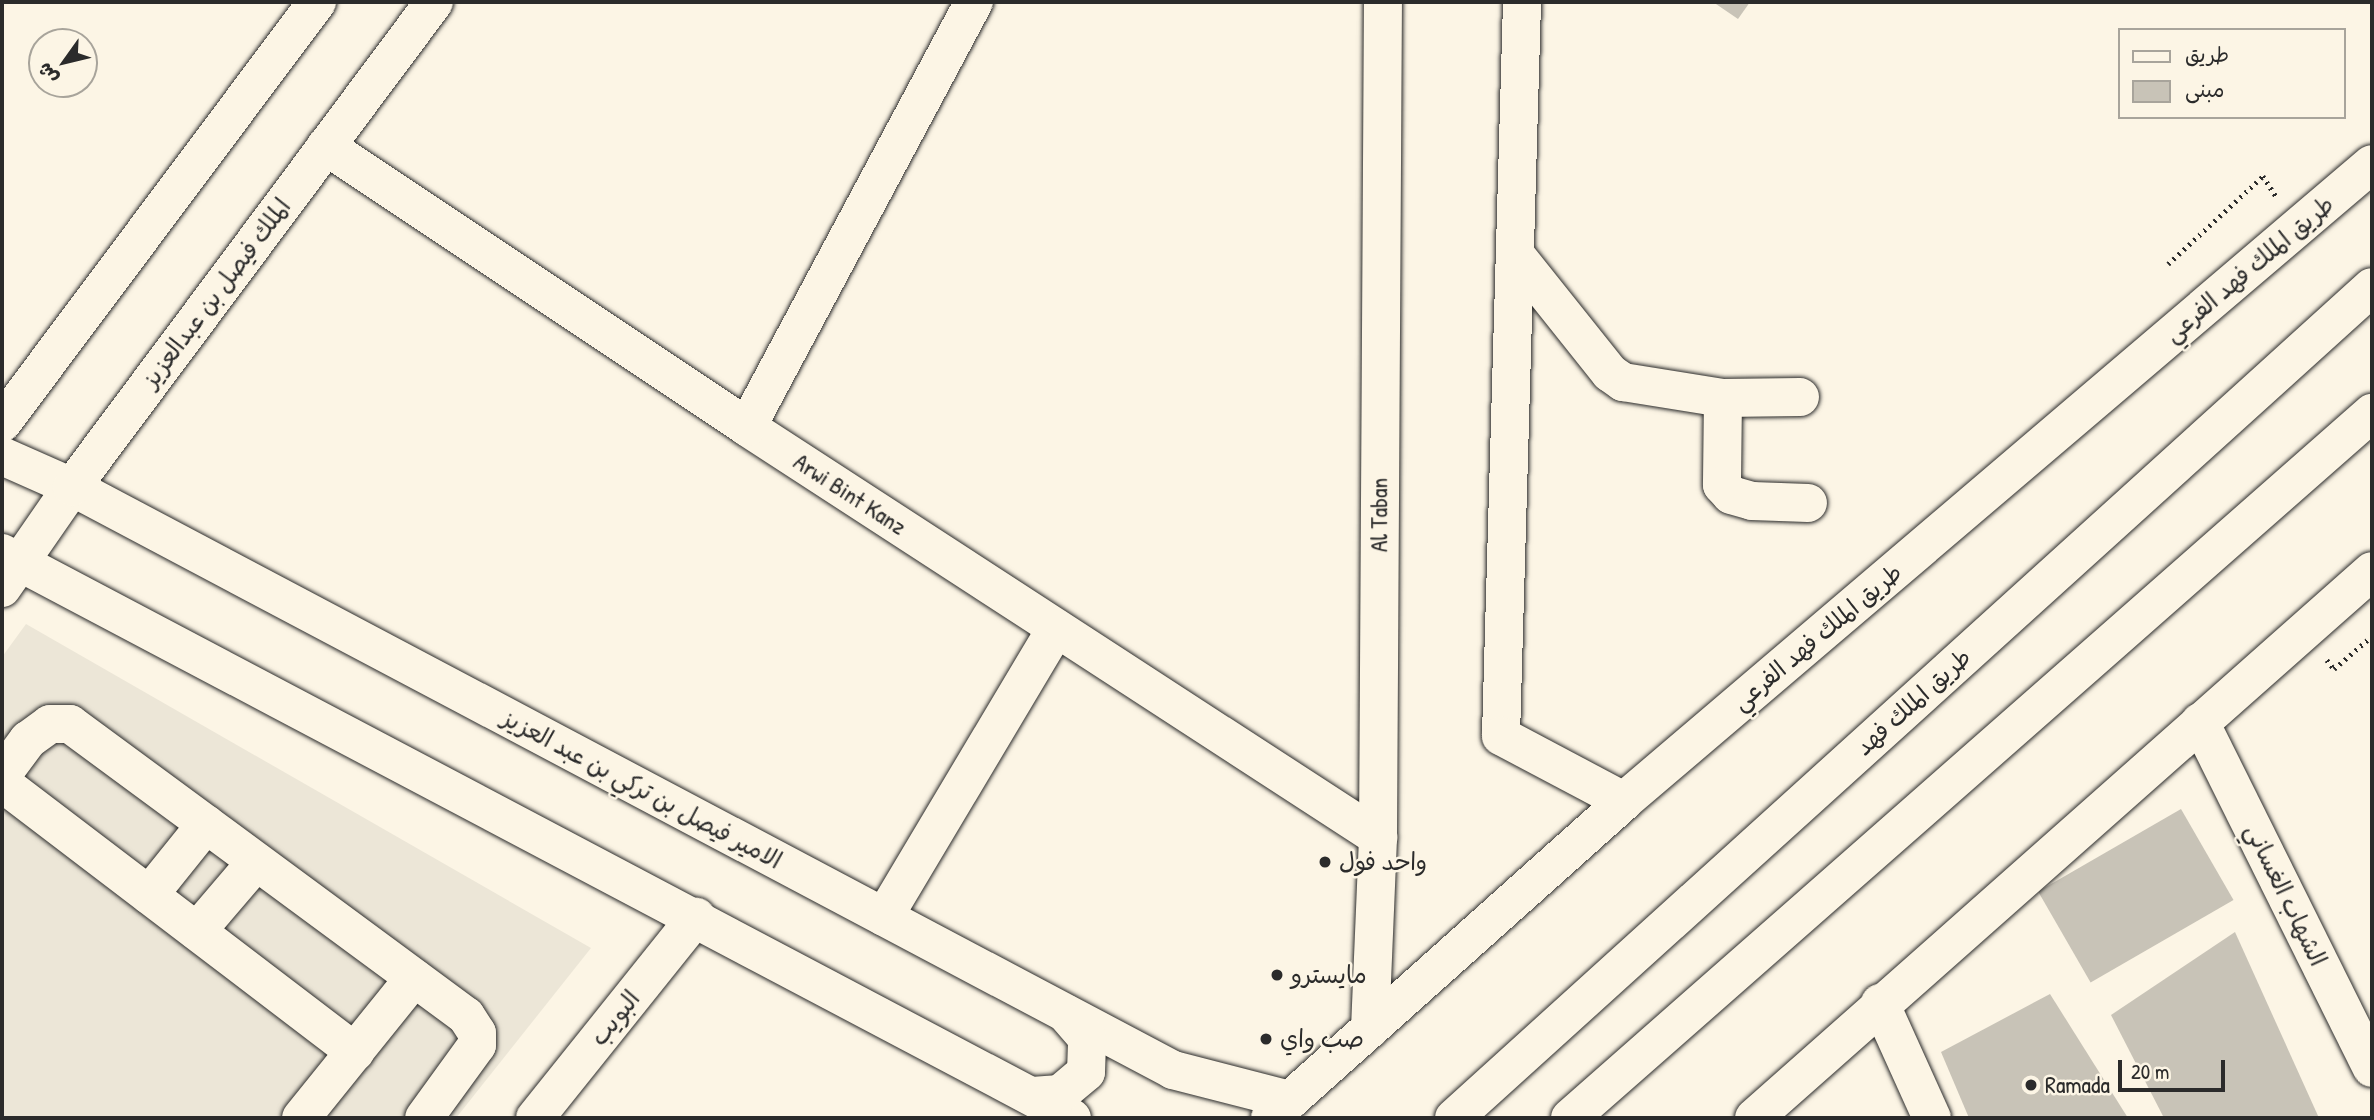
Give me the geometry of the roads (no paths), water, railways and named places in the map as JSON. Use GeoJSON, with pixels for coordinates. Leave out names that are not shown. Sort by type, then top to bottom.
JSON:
{"type":"FeatureCollection","features":[{"type":"Feature","properties":{"kind":"main road"},"geometry":{"type":"LineString","coordinates":[[2,423],[317,2]]}},
{"type":"Feature","properties":{"kind":"main road","name":"الملك فيصل بن عبدالعزيز"},"geometry":{"type":"LineString","coordinates":[[8,568],[72,487],[434,2]]}},
{"type":"Feature","properties":{"kind":"main road"},"geometry":{"type":"LineString","coordinates":[[747,427],[974,2]]}},
{"type":"Feature","properties":{"kind":"main road","name":"Al Taban"},"geometry":{"type":"LineString","coordinates":[[1370,1029],[1378,837],[1382,2]]}},
{"type":"Feature","properties":{"kind":"main road"},"geometry":{"type":"LineString","coordinates":[[1522,2],[1501,736],[1624,801]]}},
{"type":"Feature","properties":{"kind":"main road","name":"Arwi Bint Kanz"},"geometry":{"type":"LineString","coordinates":[[326,146],[747,427],[1378,837]]}},
{"type":"Feature","properties":{"kind":"main road","name":"طريق الملك فهد الفرعي"},"geometry":{"type":"LineString","coordinates":[[1280,1109],[1624,801],[2372,164]]}},
{"type":"Feature","properties":{"kind":"main road"},"geometry":{"type":"LineString","coordinates":[[1515,254],[1610,373],[1623,382],[1723,398],[1800,397]]}},
{"type":"Feature","properties":{"kind":"main road","name":"طريق الملك فهد"},"geometry":{"type":"LineString","coordinates":[[1454,1118],[2372,287]]}},
{"type":"Feature","properties":{"kind":"main road"},"geometry":{"type":"LineString","coordinates":[[1723,398],[1722,485],[1731,495],[1752,502],[1808,503]]}},
{"type":"Feature","properties":{"kind":"main road"},"geometry":{"type":"LineString","coordinates":[[1570,1118],[2372,413]]}},
{"type":"Feature","properties":{"kind":"main road","name":"الامير فيصل بن تركي بن عبد العزيز"},"geometry":{"type":"LineString","coordinates":[[2,456],[72,487],[1173,1070],[1280,1109]]}},
{"type":"Feature","properties":{"kind":"main road"},"geometry":{"type":"LineString","coordinates":[[8,568],[696,917],[1072,1118]]}},
{"type":"Feature","properties":{"kind":"main road"},"geometry":{"type":"LineString","coordinates":[[1754,1118],[1880,1003],[2372,571]]}},
{"type":"Feature","properties":{"kind":"main road"},"geometry":{"type":"LineString","coordinates":[[884,917],[1056,628]]}},
{"type":"Feature","properties":{"kind":"main road","name":"الشهاب الغساني"},"geometry":{"type":"LineString","coordinates":[[2200,722],[2372,1068]]}},
{"type":"Feature","properties":{"kind":"main road"},"geometry":{"type":"LineString","coordinates":[[2,775],[28,740],[50,723],[70,724],[466,1016],[477,1033],[477,1045],[468,1062],[424,1118]]}},
{"type":"Feature","properties":{"kind":"main road"},"geometry":{"type":"LineString","coordinates":[[2,783],[355,1052]]}},
{"type":"Feature","properties":{"kind":"main road"},"geometry":{"type":"LineString","coordinates":[[149,895],[206,824]]}},
{"type":"Feature","properties":{"kind":"main road"},"geometry":{"type":"LineString","coordinates":[[197,931],[256,862]]}},
{"type":"Feature","properties":{"kind":"main road","name":"البويب"},"geometry":{"type":"LineString","coordinates":[[535,1118],[696,917]]}},
{"type":"Feature","properties":{"kind":"main road"},"geometry":{"type":"LineString","coordinates":[[302,1118],[414,978]]}},
{"type":"Feature","properties":{"kind":"main road"},"geometry":{"type":"LineString","coordinates":[[1880,1003],[1932,1118]]}},
{"type":"Feature","properties":{"kind":"main road"},"geometry":{"type":"LineString","coordinates":[[1032,1096],[1060,1094],[1086,1072],[1087,1038],[1063,1013]]}},
{"type":"Feature","properties":{"kind":"place","name":"واحد فول"},"geometry":{"type":"Point","coordinates":[1325,862]}},
{"type":"Feature","properties":{"kind":"place","name":"مايسترو"},"geometry":{"type":"Point","coordinates":[1277,975]}},
{"type":"Feature","properties":{"kind":"place","name":"صب واي"},"geometry":{"type":"Point","coordinates":[1266,1039]}},
{"type":"Feature","properties":{"kind":"place","name":"Ramada"},"geometry":{"type":"Point","coordinates":[2031,1085]}}]}
